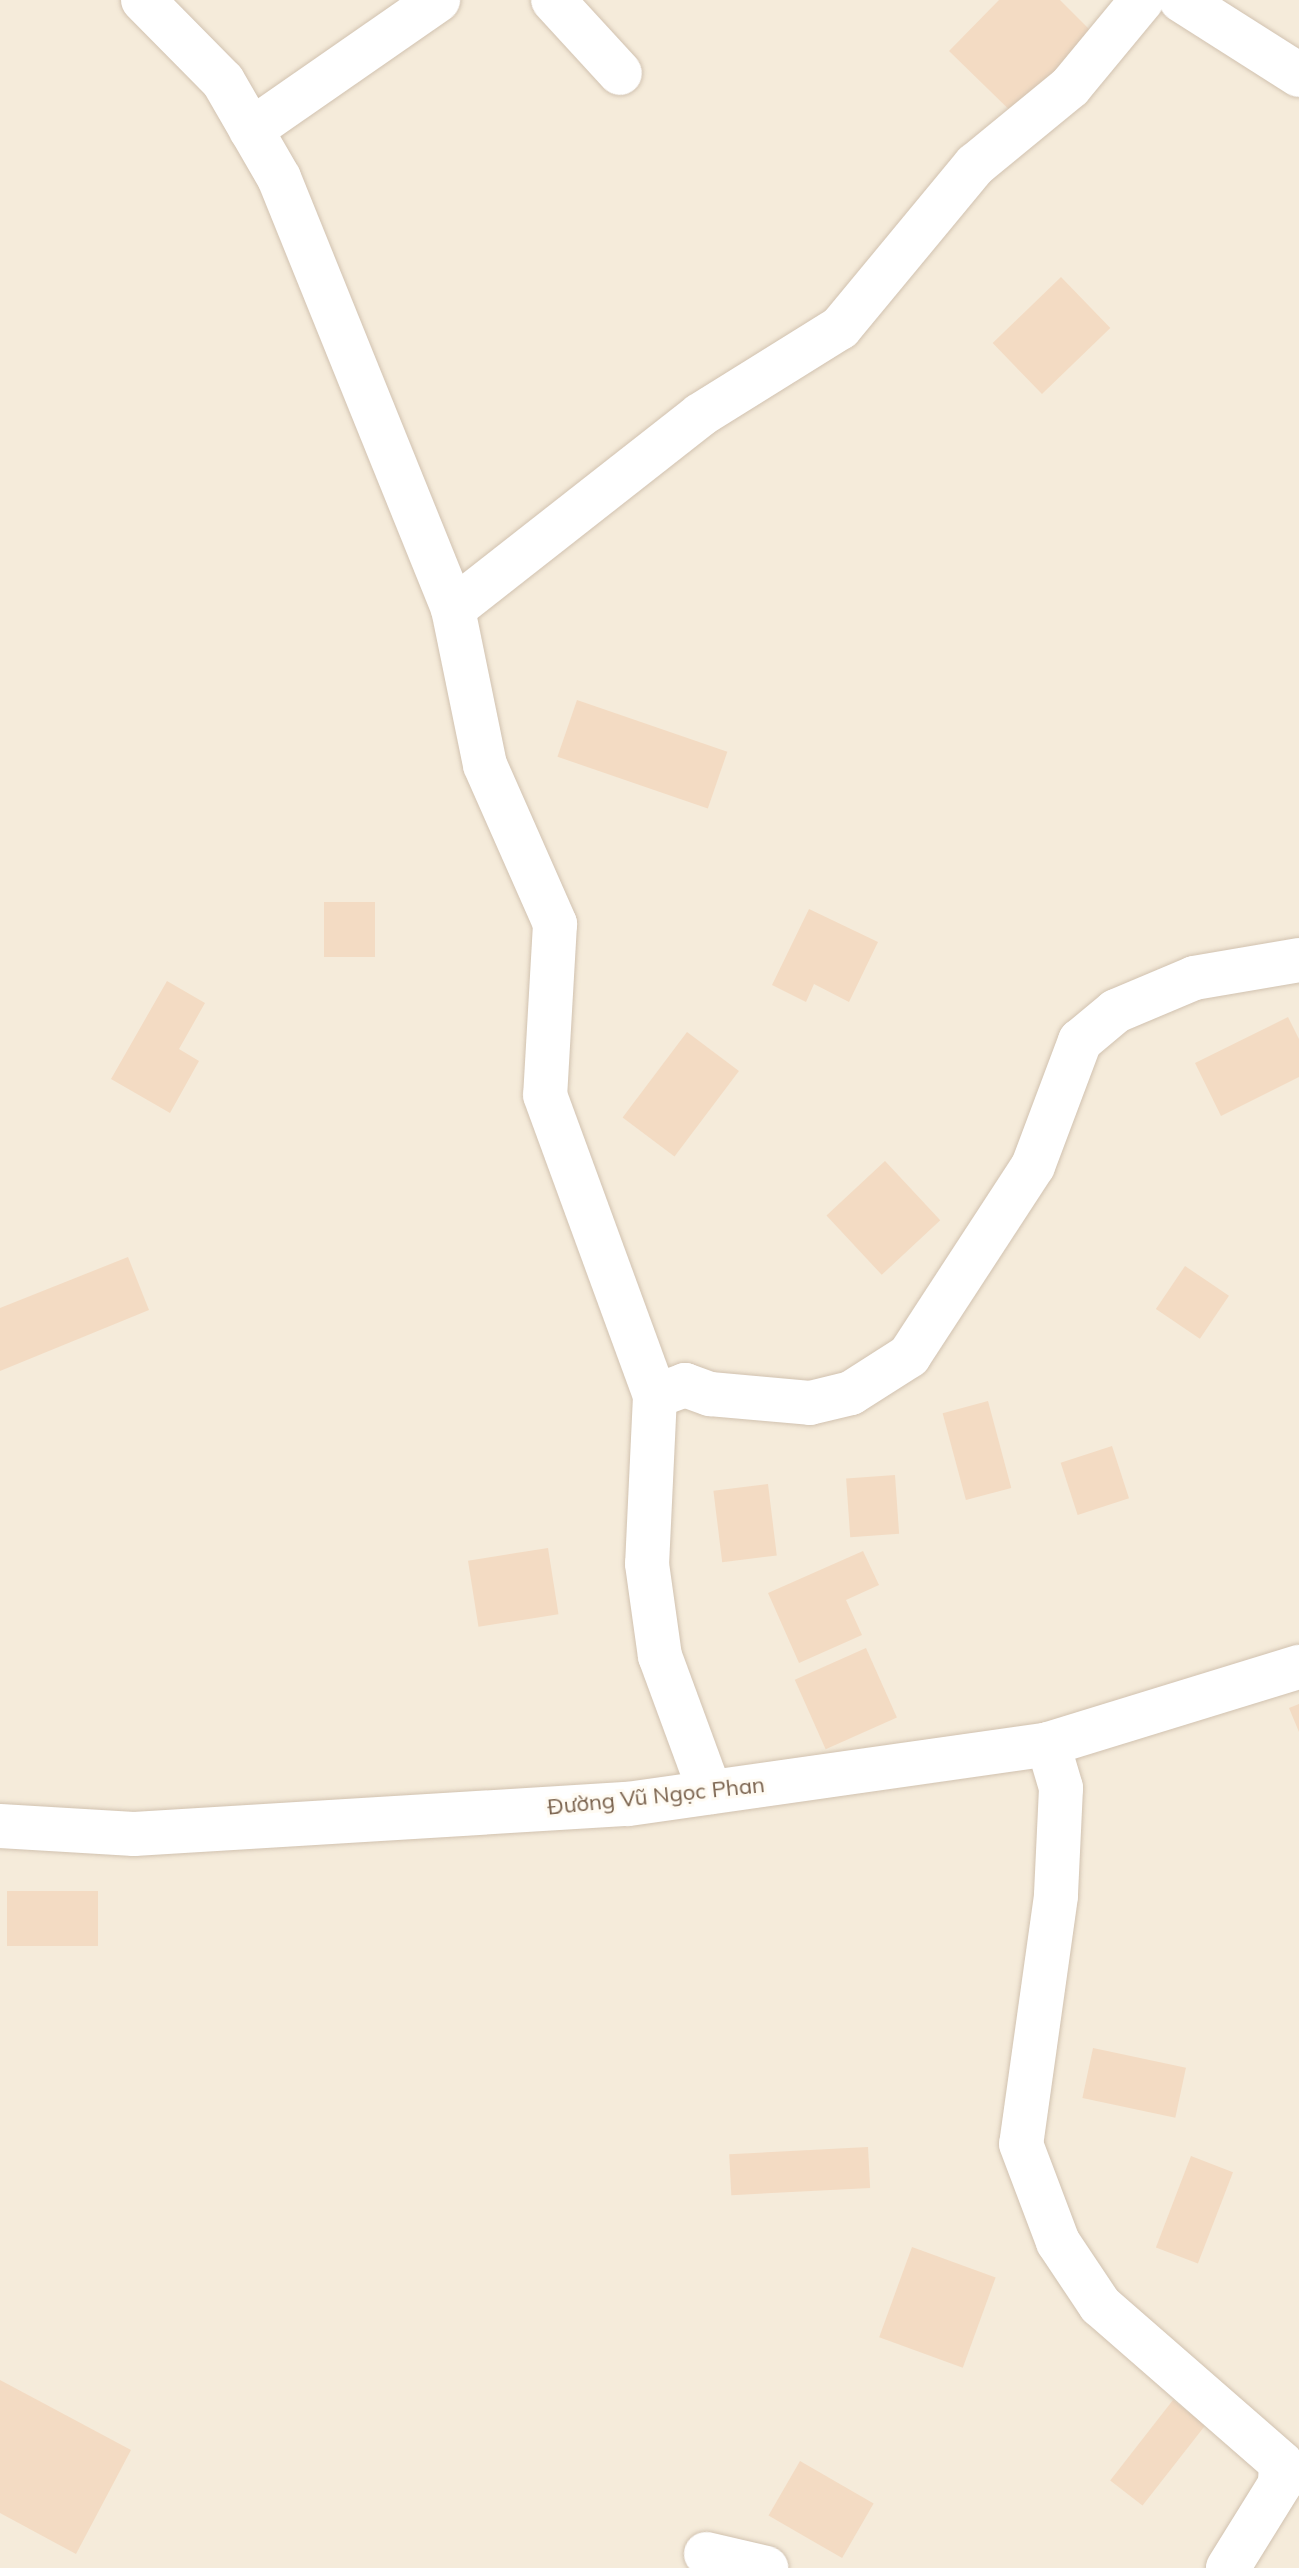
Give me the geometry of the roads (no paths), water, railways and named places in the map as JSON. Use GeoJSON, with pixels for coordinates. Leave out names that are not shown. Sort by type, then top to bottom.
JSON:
{"type":"FeatureCollection","features":[{"type":"Feature","properties":{"kind":"street"},"geometry":{"type":"LineString","coordinates":[[143,0],[223,81],[279,178],[453,609],[485,765],[555,924],[545,1095],[655,1396],[647,1564],[660,1656],[710,1792]]}},
{"type":"Feature","properties":{"kind":"street"},"geometry":{"type":"LineString","coordinates":[[251,130],[438,0]]}},
{"type":"Feature","properties":{"kind":"street"},"geometry":{"type":"LineString","coordinates":[[553,0],[620,73]]}},
{"type":"Feature","properties":{"kind":"street"},"geometry":{"type":"LineString","coordinates":[[453,609],[700,415],[840,328],[975,165],[1070,87],[1142,0]]}},
{"type":"Feature","properties":{"kind":"street"},"geometry":{"type":"LineString","coordinates":[[1201,4],[1299,75]]}},
{"type":"Feature","properties":{"kind":"street"},"geometry":{"type":"LineString","coordinates":[[655,1396],[685,1385],[810,1403],[851,1393],[909,1356],[1033,1166],[1080,1041],[1116,1011],[1194,978],[1299,960]]}},
{"type":"Feature","properties":{"kind":"street","name":"Đường Vũ Ngọc Phan"},"geometry":{"type":"LineString","coordinates":[[0,1826],[134,1834],[628,1804],[1048,1744],[1299,1667]]}},
{"type":"Feature","properties":{"kind":"street"},"geometry":{"type":"LineString","coordinates":[[1048,1744],[1061,1788],[1056,1896],[1021,2144],[1058,2242],[1100,2305],[1281,2463],[1280,2484],[1228,2568]]}},
{"type":"Feature","properties":{"kind":"street"},"geometry":{"type":"LineString","coordinates":[[706,2554],[766,2568]]}}]}
